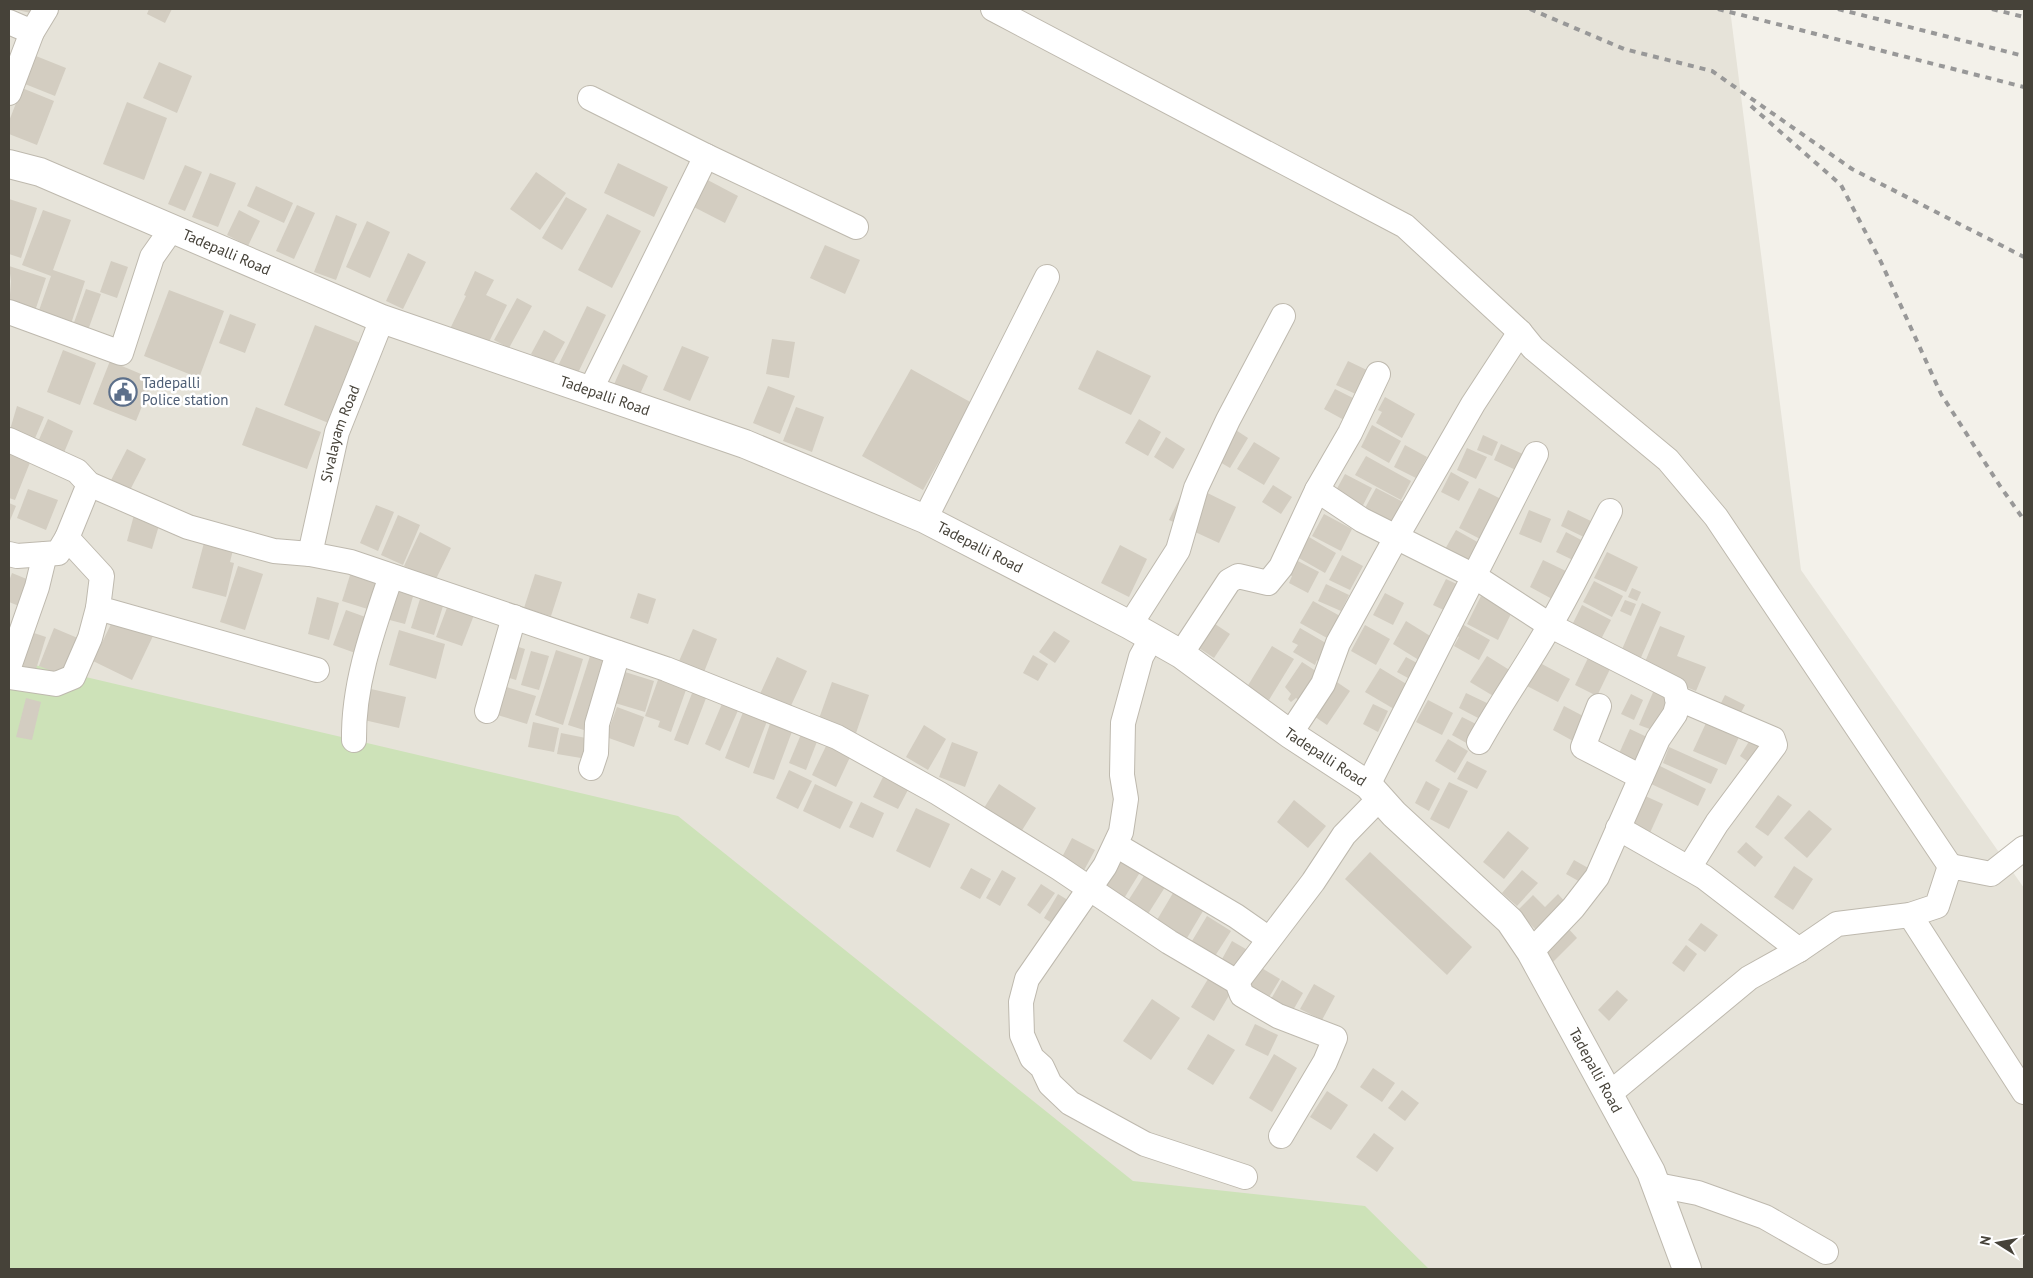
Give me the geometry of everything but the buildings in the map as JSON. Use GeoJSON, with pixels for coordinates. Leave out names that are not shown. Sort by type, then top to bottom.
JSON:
{"type":"FeatureCollection","features":[{"type":"Feature","properties":{"kind":"street"},"geometry":{"type":"LineString","coordinates":[[9,93],[32,32],[46,9]]}},
{"type":"Feature","properties":{"kind":"street"},"geometry":{"type":"LineString","coordinates":[[993,9],[1405,226],[1520,332],[1533,348],[1668,460],[1716,517],[1950,866],[1991,874],[2024,848]]}},
{"type":"Feature","properties":{"kind":"street"},"geometry":{"type":"LineString","coordinates":[[9,22],[32,32]]}},
{"type":"Feature","properties":{"kind":"street"},"geometry":{"type":"LineString","coordinates":[[590,98],[706,156],[856,227]]}},
{"type":"Feature","properties":{"kind":"street"},"geometry":{"type":"LineString","coordinates":[[591,389],[706,156]]}},
{"type":"Feature","properties":{"kind":"street","name":"Tadepalli Road"},"geometry":{"type":"LineString","coordinates":[[9,164],[40,172],[171,230],[276,272],[382,318],[745,444],[925,519],[1141,631],[1181,654],[1373,792],[1510,921],[1531,952],[1657,1185],[1687,1269]]}},
{"type":"Feature","properties":{"kind":"street"},"geometry":{"type":"LineString","coordinates":[[9,312],[121,353],[152,257],[171,230]]}},
{"type":"Feature","properties":{"kind":"street"},"geometry":{"type":"LineString","coordinates":[[925,519],[1047,277]]}},
{"type":"Feature","properties":{"kind":"street"},"geometry":{"type":"LineString","coordinates":[[1245,1177],[1145,1144],[1094,1118],[1070,1103],[1050,1084],[1042,1067],[1032,1058],[1022,1035],[1021,1002],[1028,979],[1105,866],[1116,845],[1124,823],[1126,799],[1122,774],[1123,723],[1141,657],[1141,631],[1178,550],[1196,488],[1228,420],[1283,316]]}},
{"type":"Feature","properties":{"kind":"street","name":"Sivalayam Road"},"geometry":{"type":"LineString","coordinates":[[310,554],[337,432],[382,318]]}},
{"type":"Feature","properties":{"kind":"street"},"geometry":{"type":"LineString","coordinates":[[1290,734],[1323,684],[1338,643],[1397,536],[1473,404],[1520,332]]}},
{"type":"Feature","properties":{"kind":"street"},"geometry":{"type":"LineString","coordinates":[[1181,654],[1229,581],[1238,576],[1268,583],[1281,567],[1317,490],[1350,433],[1378,374]]}},
{"type":"Feature","properties":{"kind":"street"},"geometry":{"type":"LineString","coordinates":[[9,440],[77,471],[89,484],[188,527],[274,551],[310,554],[351,562],[666,669],[836,737],[938,793],[1090,888],[1169,942],[1237,982],[1242,995],[1278,1016],[1335,1038],[1325,1062],[1281,1136]]}},
{"type":"Feature","properties":{"kind":"street"},"geometry":{"type":"LineString","coordinates":[[1237,982],[1313,882],[1373,792],[1474,576],[1536,454]]}},
{"type":"Feature","properties":{"kind":"street"},"geometry":{"type":"LineString","coordinates":[[9,554],[17,556],[58,552],[67,538],[89,484]]}},
{"type":"Feature","properties":{"kind":"street"},"geometry":{"type":"LineString","coordinates":[[1317,490],[1362,520],[1474,576],[1551,626],[1618,662],[1675,689],[1677,698],[1675,714],[1658,739],[1597,878],[1573,908],[1531,952]]}},
{"type":"Feature","properties":{"kind":"street"},"geometry":{"type":"LineString","coordinates":[[1479,742],[1551,626],[1610,511]]}},
{"type":"Feature","properties":{"kind":"street"},"geometry":{"type":"LineString","coordinates":[[9,677],[56,684],[73,677],[90,638],[98,608],[102,576],[67,538]]}},
{"type":"Feature","properties":{"kind":"street"},"geometry":{"type":"LineString","coordinates":[[9,667],[37,586],[45,554]]}},
{"type":"Feature","properties":{"kind":"street"},"geometry":{"type":"LineString","coordinates":[[354,740],[354,719],[363,666],[391,576]]}},
{"type":"Feature","properties":{"kind":"street"},"geometry":{"type":"LineString","coordinates":[[98,608],[317,670]]}},
{"type":"Feature","properties":{"kind":"street"},"geometry":{"type":"LineString","coordinates":[[487,711],[514,617]]}},
{"type":"Feature","properties":{"kind":"street"},"geometry":{"type":"LineString","coordinates":[[591,768],[596,754],[597,724],[618,652]]}},
{"type":"Feature","properties":{"kind":"street"},"geometry":{"type":"LineString","coordinates":[[1677,698],[1773,739],[1775,745],[1718,823],[1689,868]]}},
{"type":"Feature","properties":{"kind":"street"},"geometry":{"type":"LineString","coordinates":[[1599,706],[1583,747],[1641,777]]}},
{"type":"Feature","properties":{"kind":"street"},"geometry":{"type":"LineString","coordinates":[[1618,828],[1689,868],[1752,912],[1800,950]]}},
{"type":"Feature","properties":{"kind":"street"},"geometry":{"type":"LineString","coordinates":[[1116,845],[1236,916],[1270,940]]}},
{"type":"Feature","properties":{"kind":"street"},"geometry":{"type":"LineString","coordinates":[[1608,1095],[1749,978],[1800,950],[1837,924],[1910,915],[1937,906],[1950,866]]}},
{"type":"Feature","properties":{"kind":"street"},"geometry":{"type":"LineString","coordinates":[[1910,915],[2024,1092]]}},
{"type":"Feature","properties":{"kind":"street"},"geometry":{"type":"LineString","coordinates":[[1657,1185],[1698,1193],[1765,1217],[1826,1252]]}},
{"type":"Feature","properties":{"kind":"shaded area"},"geometry":{"type":"Polygon","coordinates":[[[9,9],[1730,9],[1801,570],[2024,888],[2024,1269],[676,1269],[9,714],[9,9]]]}},
{"type":"Feature","properties":{"kind":"green space"},"geometry":{"type":"Polygon","coordinates":[[[9,659],[678,816],[1133,1181],[1365,1206],[1429,1269],[9,1269],[9,659]]]}},
{"type":"Feature","properties":{"kind":"railway"},"geometry":{"type":"LineString","coordinates":[[1530,9],[1624,49],[1712,71],[1852,169],[2024,257]]}},
{"type":"Feature","properties":{"kind":"railway"},"geometry":{"type":"LineString","coordinates":[[1718,9],[2024,87]]}},
{"type":"Feature","properties":{"kind":"railway"},"geometry":{"type":"LineString","coordinates":[[1838,9],[2024,56]]}},
{"type":"Feature","properties":{"kind":"railway"},"geometry":{"type":"LineString","coordinates":[[1992,9],[2024,17]]}},
{"type":"Feature","properties":{"kind":"railway"},"geometry":{"type":"LineString","coordinates":[[1751,106],[1841,185],[1881,262],[1941,394],[2024,520]]}},
{"type":"Feature","properties":{"kind":"place","name":"Tadepalli Police station"},"geometry":{"type":"Point","coordinates":[123,392]}}]}
